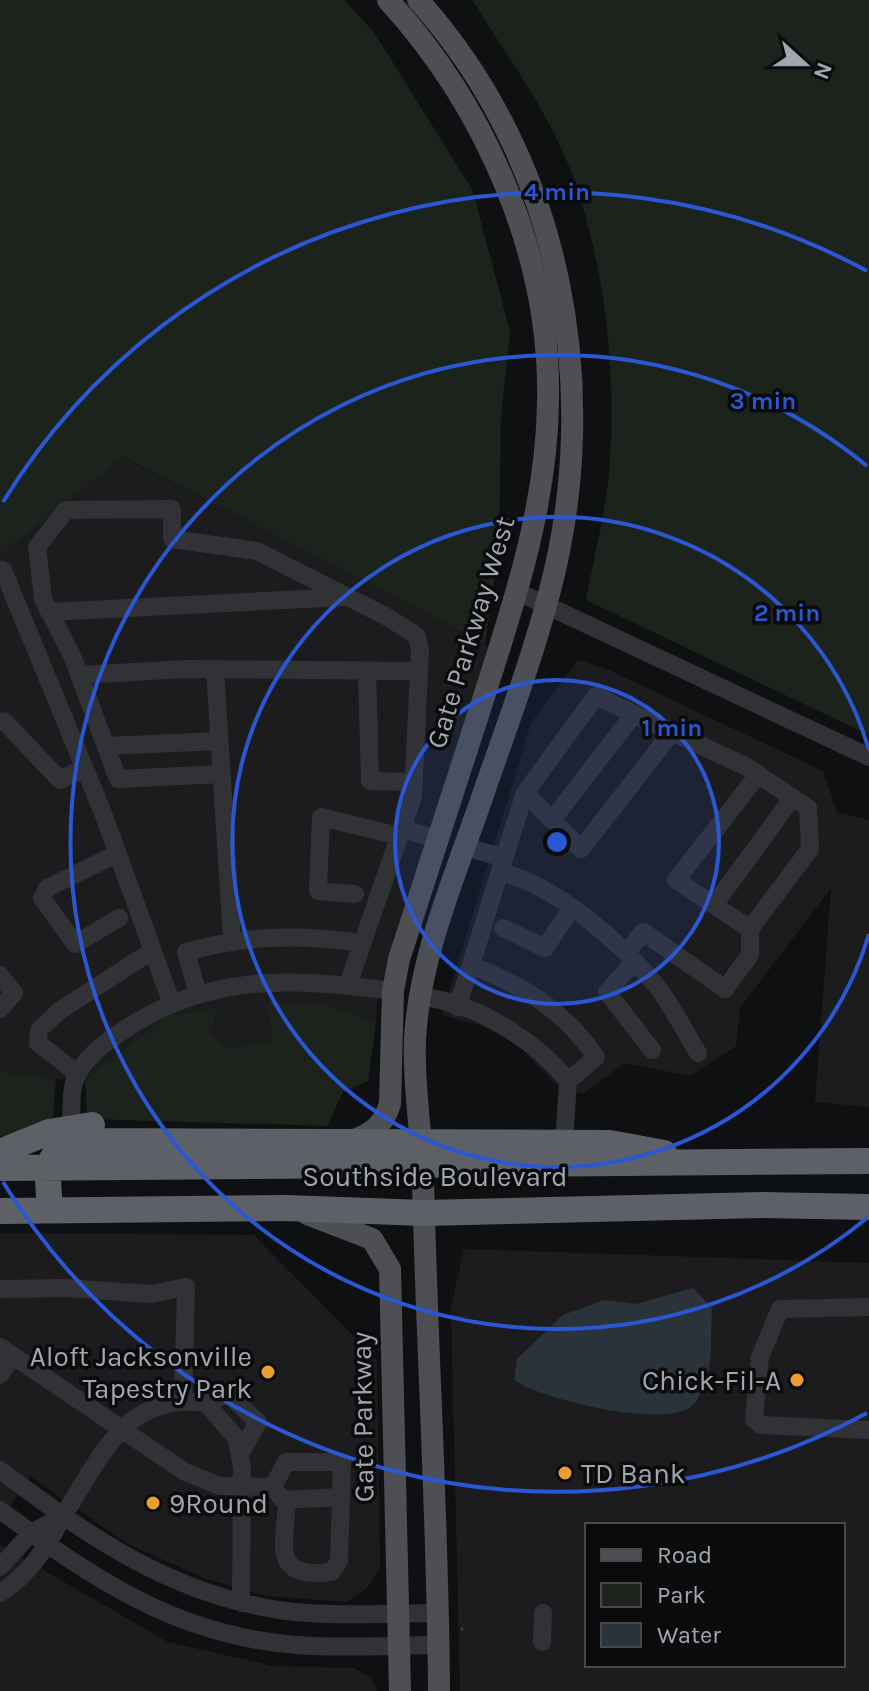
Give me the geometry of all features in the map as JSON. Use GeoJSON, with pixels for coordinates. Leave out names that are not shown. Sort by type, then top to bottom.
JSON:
{"type":"FeatureCollection","features":[{"type":"Feature","properties":{"kind":"highway"},"geometry":{"type":"LineString","coordinates":[[0,1152],[71,1126],[95,1125],[185,1141]]}},
{"type":"Feature","properties":{"kind":"highway"},"geometry":{"type":"LineString","coordinates":[[50,1209],[47,1168],[54,1154],[67,1144],[91,1141],[346,1143],[422,1155],[564,1143],[610,1143],[718,1164]]}},
{"type":"Feature","properties":{"kind":"highway","name":"Southside Boulevard"},"geometry":{"type":"LineString","coordinates":[[0,1168],[422,1155],[718,1164],[869,1161]]}},
{"type":"Feature","properties":{"kind":"highway","name":"Southside Boulevard"},"geometry":{"type":"LineString","coordinates":[[0,1211],[286,1208],[424,1213],[762,1205],[869,1207]]}},
{"type":"Feature","properties":{"kind":"main road","name":"Gate Parkway West"},"geometry":{"type":"LineString","coordinates":[[346,1143],[371,1135],[385,1119],[390,1104],[393,991],[437,839],[518,592],[537,512],[549,400],[531,261],[489,148],[455,87],[388,0]]}},
{"type":"Feature","properties":{"kind":"main road","name":"Gate Parkway West"},"geometry":{"type":"LineString","coordinates":[[418,0],[479,81],[531,186],[553,250],[566,317],[573,382],[574,443],[560,545],[546,605],[436,936],[415,1039],[422,1155]]}},
{"type":"Feature","properties":{"kind":"main road"},"geometry":{"type":"LineString","coordinates":[[437,839],[466,847]]}},
{"type":"Feature","properties":{"kind":"main road"},"geometry":{"type":"LineString","coordinates":[[393,991],[423,997]]}},
{"type":"Feature","properties":{"kind":"main road"},"geometry":{"type":"LineString","coordinates":[[422,1155],[439,1691]]}},
{"type":"Feature","properties":{"kind":"main road","name":"Gate Parkway"},"geometry":{"type":"LineString","coordinates":[[286,1208],[372,1239],[390,1269],[400,1691]]}},
{"type":"Feature","properties":{"kind":"street"},"geometry":{"type":"LineString","coordinates":[[222,774],[118,779],[80,675],[43,599],[37,547],[66,510],[172,509],[172,539],[257,551],[413,632],[420,643],[413,796],[348,985]]}},
{"type":"Feature","properties":{"kind":"street"},"geometry":{"type":"LineString","coordinates":[[3,570],[84,768],[172,1004]]}},
{"type":"Feature","properties":{"kind":"street"},"geometry":{"type":"LineString","coordinates":[[518,592],[869,757]]}},
{"type":"Feature","properties":{"kind":"street"},"geometry":{"type":"LineString","coordinates":[[49,612],[347,597]]}},
{"type":"Feature","properties":{"kind":"street"},"geometry":{"type":"LineString","coordinates":[[80,675],[147,670],[419,671]]}},
{"type":"Feature","properties":{"kind":"street"},"geometry":{"type":"LineString","coordinates":[[215,670],[232,940]]}},
{"type":"Feature","properties":{"kind":"street"},"geometry":{"type":"LineString","coordinates":[[367,671],[370,781],[414,782]]}},
{"type":"Feature","properties":{"kind":"street"},"geometry":{"type":"LineString","coordinates":[[457,1007],[525,793],[596,696],[758,775],[808,808],[810,849],[750,929],[750,955],[725,989],[643,932],[607,992],[652,1050]]}},
{"type":"Feature","properties":{"kind":"street"},"geometry":{"type":"LineString","coordinates":[[552,820],[634,714]]}},
{"type":"Feature","properties":{"kind":"street"},"geometry":{"type":"LineString","coordinates":[[0,722],[4,721],[60,780],[84,768]]}},
{"type":"Feature","properties":{"kind":"street"},"geometry":{"type":"LineString","coordinates":[[525,793],[581,849],[672,732]]}},
{"type":"Feature","properties":{"kind":"street"},"geometry":{"type":"LineString","coordinates":[[106,746],[219,741]]}},
{"type":"Feature","properties":{"kind":"street"},"geometry":{"type":"LineString","coordinates":[[750,929],[676,880],[758,775]]}},
{"type":"Feature","properties":{"kind":"street"},"geometry":{"type":"LineString","coordinates":[[714,905],[793,797]]}},
{"type":"Feature","properties":{"kind":"street"},"geometry":{"type":"LineString","coordinates":[[355,894],[318,891],[321,817],[437,839]]}},
{"type":"Feature","properties":{"kind":"street"},"geometry":{"type":"LineString","coordinates":[[466,847],[502,865],[571,909],[630,958],[656,985],[698,1053]]}},
{"type":"Feature","properties":{"kind":"street"},"geometry":{"type":"LineString","coordinates":[[117,854],[47,888],[42,898],[75,944],[119,918]]}},
{"type":"Feature","properties":{"kind":"street"},"geometry":{"type":"LineString","coordinates":[[503,928],[545,948],[571,909]]}},
{"type":"Feature","properties":{"kind":"street"},"geometry":{"type":"LineString","coordinates":[[198,994],[186,952],[232,940],[303,935],[362,943]]}},
{"type":"Feature","properties":{"kind":"street"},"geometry":{"type":"LineString","coordinates":[[78,1074],[38,1043],[39,1030],[59,1011],[152,951]]}},
{"type":"Feature","properties":{"kind":"street"},"geometry":{"type":"LineString","coordinates":[[471,965],[531,992],[577,1030],[596,1057],[568,1081],[564,1143]]}},
{"type":"Feature","properties":{"kind":"street"},"geometry":{"type":"LineString","coordinates":[[0,975],[14,993],[0,1009]]}},
{"type":"Feature","properties":{"kind":"street"},"geometry":{"type":"LineString","coordinates":[[71,1126],[74,1083],[86,1061],[105,1042],[156,1009],[198,994],[258,981],[348,985],[393,991]]}},
{"type":"Feature","properties":{"kind":"street"},"geometry":{"type":"LineString","coordinates":[[423,997],[457,1007],[518,1034],[538,1048],[568,1081]]}},
{"type":"Feature","properties":{"kind":"street"},"geometry":{"type":"LineString","coordinates":[[0,1289],[67,1288],[151,1294],[186,1287],[183,1399]]}},
{"type":"Feature","properties":{"kind":"street"},"geometry":{"type":"LineString","coordinates":[[869,1307],[780,1309],[760,1357],[754,1419],[761,1425],[869,1430]]}},
{"type":"Feature","properties":{"kind":"street"},"geometry":{"type":"LineString","coordinates":[[0,1375],[6,1352],[185,1472],[220,1486],[341,1497]]}},
{"type":"Feature","properties":{"kind":"street"},"geometry":{"type":"LineString","coordinates":[[0,1593],[22,1578],[47,1545],[120,1429],[149,1407],[183,1399],[206,1403],[228,1394],[258,1422],[240,1454]]}},
{"type":"Feature","properties":{"kind":"street"},"geometry":{"type":"LineString","coordinates":[[206,1403],[237,1439],[240,1454],[241,1603]]}},
{"type":"Feature","properties":{"kind":"street"},"geometry":{"type":"LineString","coordinates":[[286,1462],[342,1462],[341,1497],[339,1561],[332,1572],[304,1575],[289,1565],[285,1554],[280,1493],[286,1462]]}},
{"type":"Feature","properties":{"kind":"street"},"geometry":{"type":"LineString","coordinates":[[0,1470],[63,1516],[145,1569],[190,1588],[241,1603],[298,1612],[438,1613]]}},
{"type":"Feature","properties":{"kind":"street"},"geometry":{"type":"LineString","coordinates":[[0,1510],[127,1597],[208,1628],[295,1645],[439,1645]]}},
{"type":"Feature","properties":{"kind":"street"},"geometry":{"type":"LineString","coordinates":[[0,1567],[31,1533],[63,1516]]}},
{"type":"Feature","properties":{"kind":"street"},"geometry":{"type":"LineString","coordinates":[[542,1642],[543,1613]]}},
{"type":"Feature","properties":{"kind":"path"},"geometry":{"type":"LineString","coordinates":[[462,1627],[462,1635]]}},
{"type":"Feature","properties":{"kind":"shaded area"},"geometry":{"type":"Polygon","coordinates":[[[122,457],[485,644],[489,650],[395,934],[377,1005],[376,1023],[325,1003],[269,1001],[273,1042],[225,1048],[210,1032],[219,1009],[166,1016],[85,1079],[56,1079],[0,1071],[0,555],[122,457]]]}},
{"type":"Feature","properties":{"kind":"shaded area"},"geometry":{"type":"Polygon","coordinates":[[[578,660],[607,669],[823,771],[837,812],[869,820],[869,1107],[815,1102],[831,888],[740,1008],[736,1046],[690,1076],[625,1063],[583,1094],[556,1085],[517,1044],[482,1026],[442,1015],[531,723],[578,660]]]}},
{"type":"Feature","properties":{"kind":"shaded area"},"geometry":{"type":"Polygon","coordinates":[[[0,1233],[254,1235],[377,1360],[380,1568],[368,1587],[347,1602],[267,1596],[206,1579],[126,1543],[30,1476],[0,1522],[0,1233]]]}},
{"type":"Feature","properties":{"kind":"shaded area"},"geometry":{"type":"Polygon","coordinates":[[[464,1249],[869,1263],[869,1691],[460,1691],[451,1307],[464,1249]]]}},
{"type":"Feature","properties":{"kind":"shaded area"},"geometry":{"type":"Polygon","coordinates":[[[0,1545],[168,1642],[273,1666],[355,1668],[371,1678],[377,1691],[0,1691],[0,1545]]]}},
{"type":"Feature","properties":{"kind":"green space"},"geometry":{"type":"Polygon","coordinates":[[[0,0],[344,0],[374,32],[473,191],[510,332],[501,417],[499,547],[485,644],[123,457],[0,555],[0,0]]]}},
{"type":"Feature","properties":{"kind":"green space"},"geometry":{"type":"Polygon","coordinates":[[[472,0],[869,0],[869,735],[586,600],[610,462],[611,389],[600,280],[583,209],[563,151],[472,0]]]}},
{"type":"Feature","properties":{"kind":"green space"},"geometry":{"type":"Polygon","coordinates":[[[268,1001],[325,1003],[376,1023],[368,1081],[342,1093],[328,1126],[87,1119],[85,1079],[166,1016],[219,1008],[210,1032],[225,1048],[272,1042],[268,1001]]]}},
{"type":"Feature","properties":{"kind":"green space"},"geometry":{"type":"Polygon","coordinates":[[[0,1071],[56,1079],[53,1117],[22,1137],[0,1136],[0,1071]]]}},
{"type":"Feature","properties":{"kind":"water"},"geometry":{"type":"Polygon","coordinates":[[[693,1288],[712,1308],[709,1370],[695,1403],[682,1411],[661,1414],[606,1410],[550,1396],[514,1380],[517,1359],[563,1315],[604,1300],[636,1304],[693,1288]]]}},
{"type":"Feature","properties":{"kind":"place","name":"Aloft Jacksonville Tapestry Park"},"geometry":{"type":"Point","coordinates":[268,1372]}},
{"type":"Feature","properties":{"kind":"place","name":"Chick-Fil-A"},"geometry":{"type":"Point","coordinates":[797,1380]}},
{"type":"Feature","properties":{"kind":"place","name":"TD Bank"},"geometry":{"type":"Point","coordinates":[565,1473]}},
{"type":"Feature","properties":{"kind":"place","name":"9Round"},"geometry":{"type":"Point","coordinates":[153,1503]}}]}
